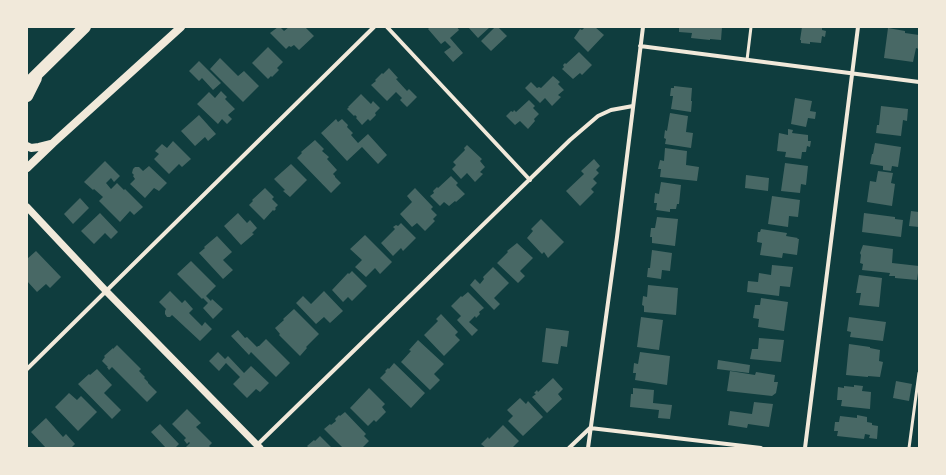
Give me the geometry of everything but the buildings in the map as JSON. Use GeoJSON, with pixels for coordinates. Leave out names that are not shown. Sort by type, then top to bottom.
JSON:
{"type":"FeatureCollection","features":[{"type":"Feature","properties":{"kind":"highway"},"geometry":{"type":"LineString","coordinates":[[27,84],[85,27]]}},
{"type":"Feature","properties":{"kind":"highway"},"geometry":{"type":"LineString","coordinates":[[27,96],[40,72]]}},
{"type":"Feature","properties":{"kind":"main road"},"geometry":{"type":"LineString","coordinates":[[27,168],[181,27]]}},
{"type":"Feature","properties":{"kind":"main road"},"geometry":{"type":"LineString","coordinates":[[27,146],[32,148],[53,143]]}},
{"type":"Feature","properties":{"kind":"street"},"geometry":{"type":"LineString","coordinates":[[27,368],[374,27]]}},
{"type":"Feature","properties":{"kind":"street"},"geometry":{"type":"LineString","coordinates":[[387,27],[530,180]]}},
{"type":"Feature","properties":{"kind":"street"},"geometry":{"type":"LineString","coordinates":[[588,448],[617,237],[643,27]]}},
{"type":"Feature","properties":{"kind":"street"},"geometry":{"type":"LineString","coordinates":[[805,448],[858,27]]}},
{"type":"Feature","properties":{"kind":"street"},"geometry":{"type":"LineString","coordinates":[[640,46],[919,82]]}},
{"type":"Feature","properties":{"kind":"street"},"geometry":{"type":"LineString","coordinates":[[27,207],[106,291],[259,446],[570,140],[598,116],[611,110],[633,106]]}},
{"type":"Feature","properties":{"kind":"street"},"geometry":{"type":"LineString","coordinates":[[569,448],[590,428]]}},
{"type":"Feature","properties":{"kind":"street"},"geometry":{"type":"LineString","coordinates":[[590,428],[761,448]]}},
{"type":"Feature","properties":{"kind":"lane"},"geometry":{"type":"LineString","coordinates":[[747,60],[751,27]]}},
{"type":"Feature","properties":{"kind":"lane"},"geometry":{"type":"LineString","coordinates":[[909,448],[919,373]]}}]}
